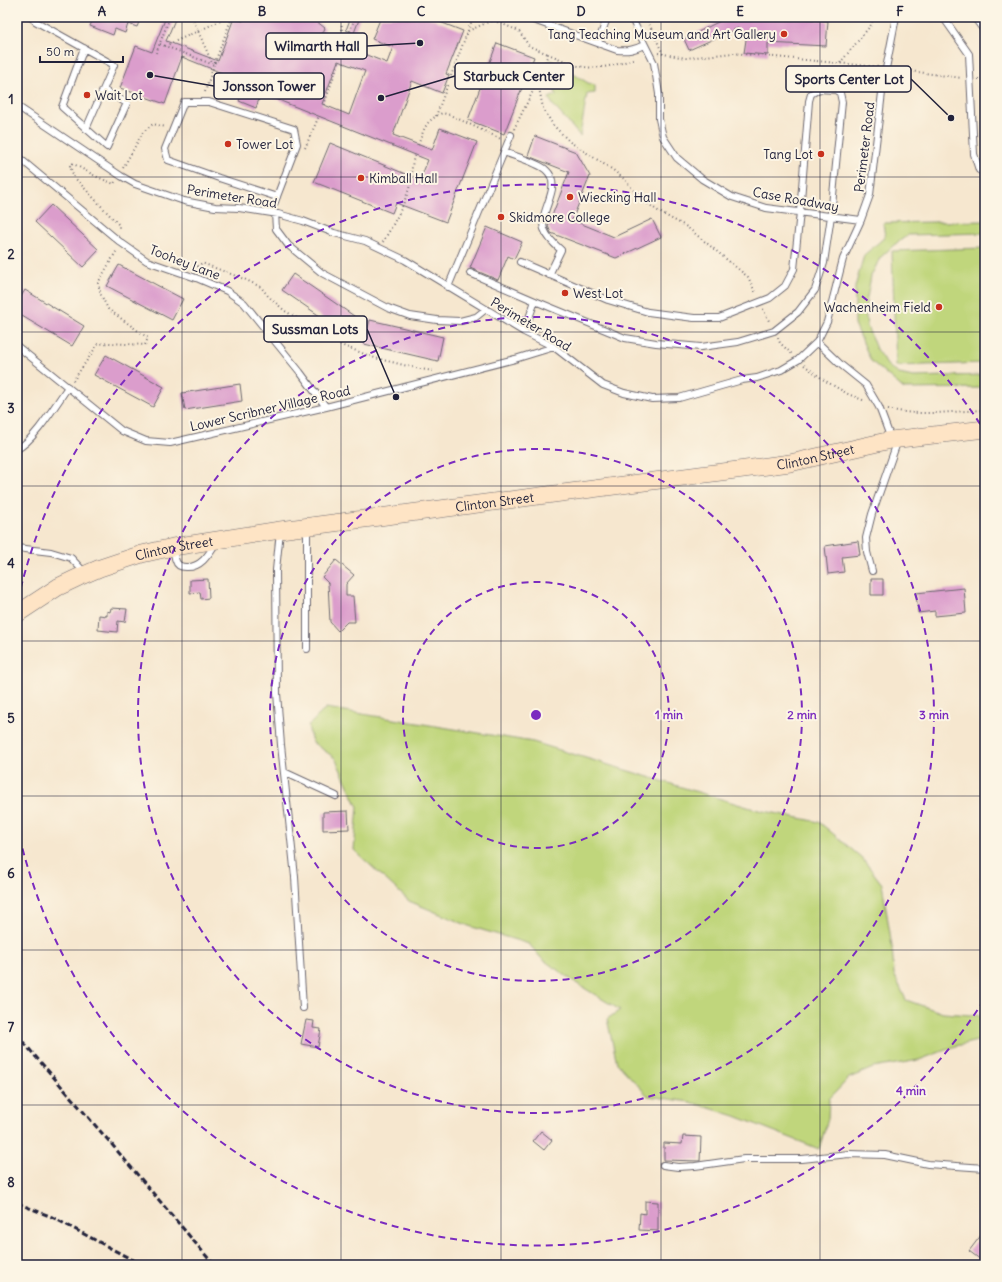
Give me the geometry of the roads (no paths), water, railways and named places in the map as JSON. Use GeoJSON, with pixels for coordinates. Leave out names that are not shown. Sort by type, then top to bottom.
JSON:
{"type":"FeatureCollection","features":[{"type":"Feature","properties":{"kind":"street","name":"Clinton Street"},"geometry":{"type":"LineString","coordinates":[[17,614],[58,587],[86,574],[142,554],[173,547],[306,526],[790,463],[895,440],[985,429]]}},
{"type":"Feature","properties":{"kind":"lane"},"geometry":{"type":"LineString","coordinates":[[31,17],[35,21],[114,64],[86,129]]}},
{"type":"Feature","properties":{"kind":"lane"},"geometry":{"type":"LineString","coordinates":[[525,17],[617,50],[634,50],[644,45]]}},
{"type":"Feature","properties":{"kind":"lane"},"geometry":{"type":"LineString","coordinates":[[598,43],[607,18],[606,17]]}},
{"type":"Feature","properties":{"kind":"lane","name":"Case Roadway"},"geometry":{"type":"LineString","coordinates":[[631,17],[654,63],[659,94],[659,119],[663,137],[677,158],[702,179],[732,197],[766,208],[861,220]]}},
{"type":"Feature","properties":{"kind":"lane","name":"Perimeter Road"},"geometry":{"type":"LineString","coordinates":[[17,106],[135,184],[184,201],[216,207],[239,208],[273,213],[303,221],[334,233],[365,241],[405,260],[524,332],[554,347],[603,385],[624,393],[652,399],[679,398],[742,380],[757,378],[781,370],[798,360],[817,342],[827,322],[844,259],[870,195],[883,84],[896,17]]}},
{"type":"Feature","properties":{"kind":"lane"},"geometry":{"type":"LineString","coordinates":[[943,17],[970,54],[974,154],[979,170],[985,174]]}},
{"type":"Feature","properties":{"kind":"lane"},"geometry":{"type":"LineString","coordinates":[[974,17],[985,32]]}},
{"type":"Feature","properties":{"kind":"lane"},"geometry":{"type":"LineString","coordinates":[[84,48],[62,107],[107,147],[127,103],[103,90]]}},
{"type":"Feature","properties":{"kind":"lane"},"geometry":{"type":"LineString","coordinates":[[470,273],[625,338],[656,343],[701,347],[738,342],[774,331],[798,312],[815,290],[824,263],[842,102],[840,93],[836,90],[819,89],[811,94],[809,101],[794,269],[785,286],[770,298],[719,318],[694,318],[648,312],[615,302],[520,262]]}},
{"type":"Feature","properties":{"kind":"lane"},"geometry":{"type":"LineString","coordinates":[[277,197],[168,160],[165,149],[184,102],[209,102],[294,130],[297,144],[277,197],[273,213],[276,229],[288,245],[328,277],[388,308],[410,316],[437,320],[460,321],[476,317],[486,309]]}},
{"type":"Feature","properties":{"kind":"lane"},"geometry":{"type":"LineString","coordinates":[[448,286],[511,135]]}},
{"type":"Feature","properties":{"kind":"lane"},"geometry":{"type":"LineString","coordinates":[[504,152],[546,170],[552,178],[552,186],[543,221],[543,228],[549,238],[561,250],[549,275]]}},
{"type":"Feature","properties":{"kind":"lane","name":"Toohey Lane"},"geometry":{"type":"LineString","coordinates":[[17,156],[120,242],[147,262],[227,291],[244,302],[326,407]]}},
{"type":"Feature","properties":{"kind":"lane"},"geometry":{"type":"LineString","coordinates":[[524,332],[535,300]]}},
{"type":"Feature","properties":{"kind":"lane"},"geometry":{"type":"LineString","coordinates":[[817,342],[866,386],[879,407],[895,440],[866,538],[867,552],[872,571]]}},
{"type":"Feature","properties":{"kind":"lane","name":"Lower Scribner Village Road"},"geometry":{"type":"LineString","coordinates":[[17,346],[122,431],[146,441],[170,443],[326,407],[515,359],[554,347]]}},
{"type":"Feature","properties":{"kind":"lane"},"geometry":{"type":"LineString","coordinates":[[17,449],[24,446],[68,387]]}},
{"type":"Feature","properties":{"kind":"lane"},"geometry":{"type":"LineString","coordinates":[[306,526],[307,649]]}},
{"type":"Feature","properties":{"kind":"lane"},"geometry":{"type":"LineString","coordinates":[[280,530],[276,570],[277,678],[281,745],[295,884],[303,1008]]}},
{"type":"Feature","properties":{"kind":"lane"},"geometry":{"type":"LineString","coordinates":[[173,547],[176,562],[181,567],[191,567],[199,564],[218,539]]}},
{"type":"Feature","properties":{"kind":"lane"},"geometry":{"type":"LineString","coordinates":[[17,548],[51,552],[71,558],[86,574]]}},
{"type":"Feature","properties":{"kind":"lane"},"geometry":{"type":"LineString","coordinates":[[284,772],[336,796]]}},
{"type":"Feature","properties":{"kind":"lane"},"geometry":{"type":"LineString","coordinates":[[663,1165],[678,1167],[695,1166],[744,1159],[802,1159],[849,1154],[885,1155],[928,1164],[985,1168]]}},
{"type":"Feature","properties":{"kind":"railway"},"geometry":{"type":"LineString","coordinates":[[17,1035],[214,1265]]}},
{"type":"Feature","properties":{"kind":"railway"},"geometry":{"type":"LineString","coordinates":[[17,1203],[52,1217],[142,1265]]}},
{"type":"Feature","properties":{"kind":"place","name":"Tang Teaching Museum and Art Gallery"},"geometry":{"type":"Point","coordinates":[784,34]}},
{"type":"Feature","properties":{"kind":"place","name":"Wilmarth Hall"},"geometry":{"type":"Point","coordinates":[420,43]}},
{"type":"Feature","properties":{"kind":"place","name":"Jonsson Tower"},"geometry":{"type":"Point","coordinates":[150,75]}},
{"type":"Feature","properties":{"kind":"place","name":"Wait Lot"},"geometry":{"type":"Point","coordinates":[87,95]}},
{"type":"Feature","properties":{"kind":"place","name":"Starbuck Center"},"geometry":{"type":"Point","coordinates":[381,98]}},
{"type":"Feature","properties":{"kind":"place","name":"Sports Center Lot"},"geometry":{"type":"Point","coordinates":[951,118]}},
{"type":"Feature","properties":{"kind":"place","name":"Tower Lot"},"geometry":{"type":"Point","coordinates":[228,144]}},
{"type":"Feature","properties":{"kind":"place","name":"Tang Lot"},"geometry":{"type":"Point","coordinates":[821,154]}},
{"type":"Feature","properties":{"kind":"place","name":"Kimball Hall"},"geometry":{"type":"Point","coordinates":[361,178]}},
{"type":"Feature","properties":{"kind":"place","name":"Wiecking Hall"},"geometry":{"type":"Point","coordinates":[570,197]}},
{"type":"Feature","properties":{"kind":"place","name":"Skidmore College"},"geometry":{"type":"Point","coordinates":[501,217]}},
{"type":"Feature","properties":{"kind":"place","name":"West Lot"},"geometry":{"type":"Point","coordinates":[565,293]}},
{"type":"Feature","properties":{"kind":"place","name":"Wachenheim Field"},"geometry":{"type":"Point","coordinates":[939,307]}},
{"type":"Feature","properties":{"kind":"place","name":"Sussman Lots"},"geometry":{"type":"Point","coordinates":[396,397]}}]}
